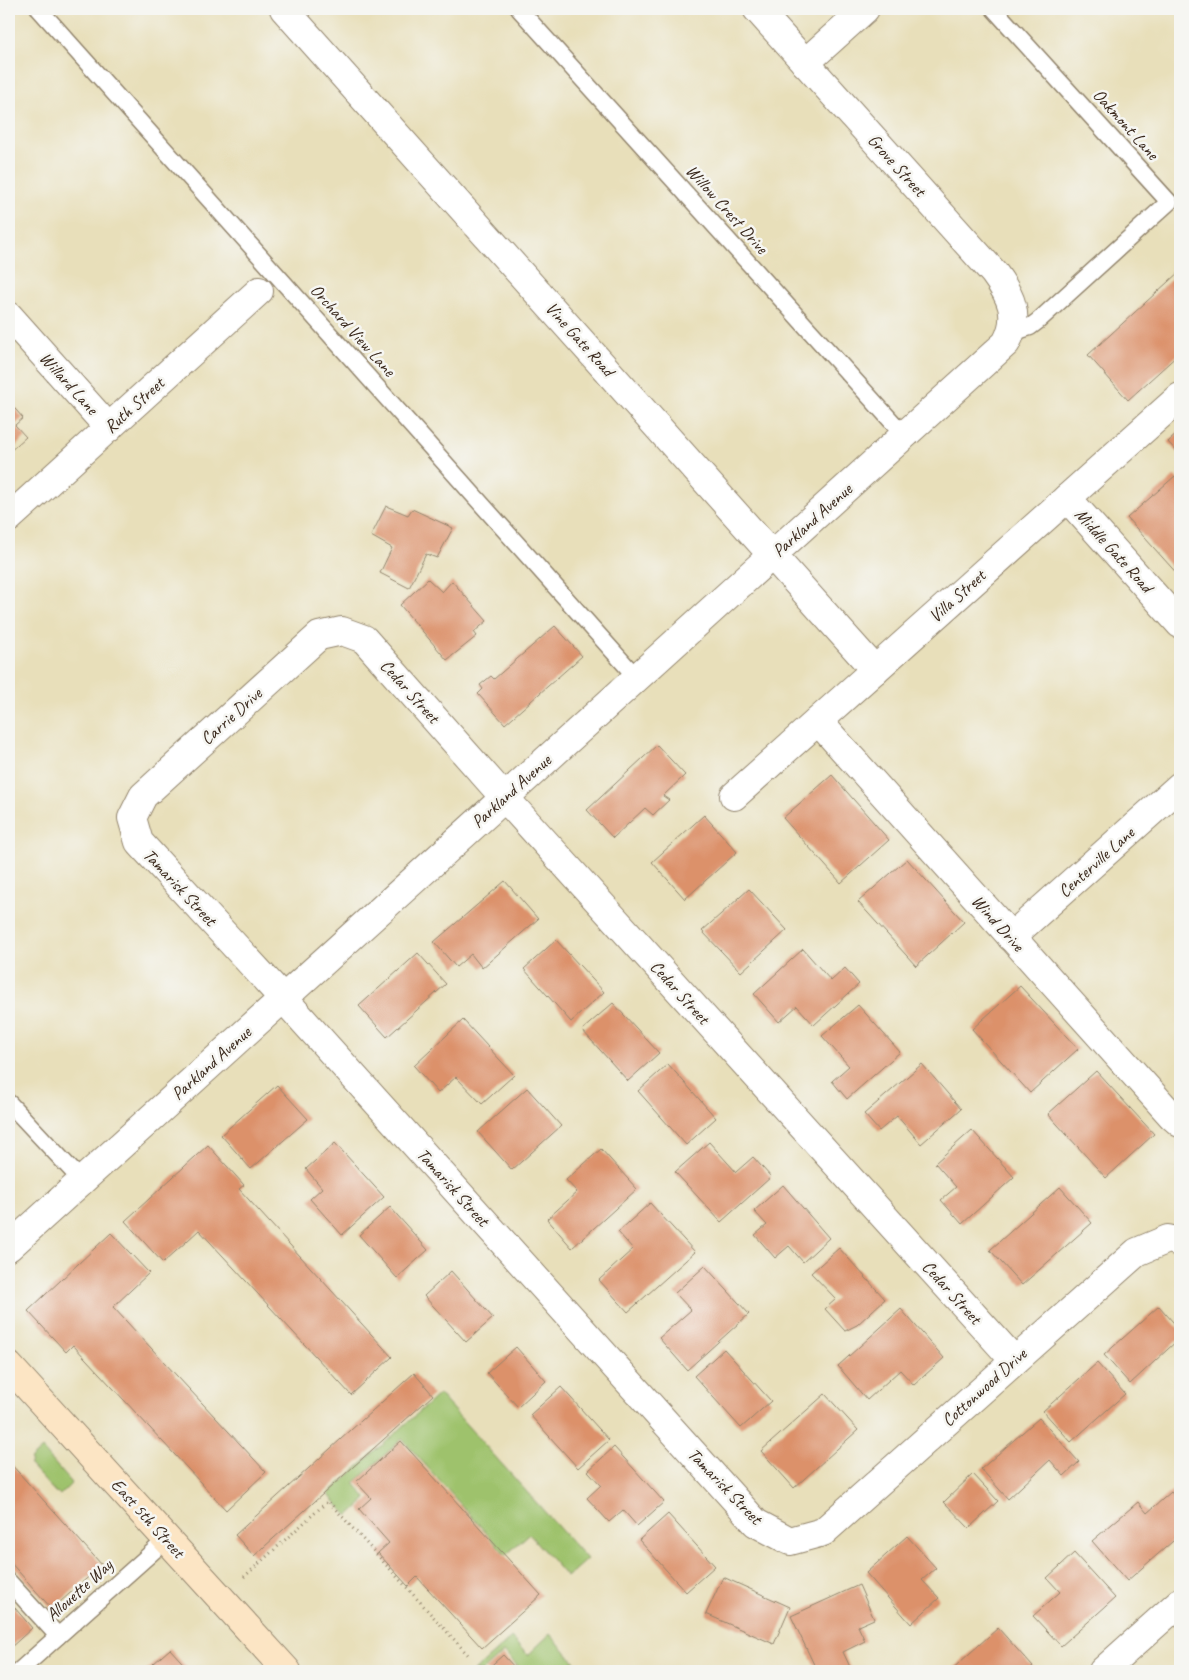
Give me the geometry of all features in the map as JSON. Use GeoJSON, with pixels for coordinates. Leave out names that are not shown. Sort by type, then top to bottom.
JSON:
{"type":"FeatureCollection","features":[{"type":"Feature","properties":{"kind":"main road","name":"East 5th Street"},"geometry":{"type":"LineString","coordinates":[[9,1366],[287,1671]]}},
{"type":"Feature","properties":{"kind":"street","name":"Vine Gate Road"},"geometry":{"type":"LineString","coordinates":[[284,9],[875,670]]}},
{"type":"Feature","properties":{"kind":"street","name":"Grove Street"},"geometry":{"type":"LineString","coordinates":[[757,9],[994,273],[1010,299],[1014,320],[1011,333]]}},
{"type":"Feature","properties":{"kind":"street"},"geometry":{"type":"LineString","coordinates":[[805,63],[865,9]]}},
{"type":"Feature","properties":{"kind":"street","name":"Ruth Street"},"geometry":{"type":"LineString","coordinates":[[9,518],[260,291]]}},
{"type":"Feature","properties":{"kind":"street","name":"Willard Lane"},"geometry":{"type":"LineString","coordinates":[[9,316],[109,428]]}},
{"type":"Feature","properties":{"kind":"street","name":"Parkland Avenue"},"geometry":{"type":"LineString","coordinates":[[9,1247],[504,797],[998,352],[1006,344],[1011,333]]}},
{"type":"Feature","properties":{"kind":"street","name":"Villa Street"},"geometry":{"type":"LineString","coordinates":[[734,796],[1180,397]]}},
{"type":"Feature","properties":{"kind":"street","name":"Middle Gate Road"},"geometry":{"type":"LineString","coordinates":[[1067,498],[1180,624]]}},
{"type":"Feature","properties":{"kind":"street","name":"Cedar Street"},"geometry":{"type":"LineString","coordinates":[[342,631],[364,639],[504,797],[1014,1360]]}},
{"type":"Feature","properties":{"kind":"street","name":"Carrie Drive"},"geometry":{"type":"LineString","coordinates":[[132,818],[143,796],[319,636],[342,631]]}},
{"type":"Feature","properties":{"kind":"street","name":"Wind Drive"},"geometry":{"type":"LineString","coordinates":[[818,721],[1168,1112],[1180,1123]]}},
{"type":"Feature","properties":{"kind":"street","name":"Centerville Lane"},"geometry":{"type":"LineString","coordinates":[[1012,937],[1180,786]]}},
{"type":"Feature","properties":{"kind":"street","name":"Tamarisk Street"},"geometry":{"type":"LineString","coordinates":[[132,818],[139,842],[283,998],[756,1523],[790,1540]]}},
{"type":"Feature","properties":{"kind":"street","name":"Cottonwood Drive"},"geometry":{"type":"LineString","coordinates":[[790,1540],[823,1532],[1137,1252],[1168,1239],[1180,1242]]}},
{"type":"Feature","properties":{"kind":"street"},"geometry":{"type":"LineString","coordinates":[[1104,1671],[1180,1602]]}},
{"type":"Feature","properties":{"kind":"lane","name":"Orchard View Lane"},"geometry":{"type":"LineString","coordinates":[[38,9],[637,678]]}},
{"type":"Feature","properties":{"kind":"lane","name":"Willow Crest Drive"},"geometry":{"type":"LineString","coordinates":[[519,9],[905,436]]}},
{"type":"Feature","properties":{"kind":"lane","name":"Oakmont Lane"},"geometry":{"type":"LineString","coordinates":[[994,9],[1169,202],[1030,327],[1011,333]]}},
{"type":"Feature","properties":{"kind":"lane"},"geometry":{"type":"LineString","coordinates":[[9,1102],[82,1180]]}},
{"type":"Feature","properties":{"kind":"lane","name":"Allouette Way"},"geometry":{"type":"LineString","coordinates":[[19,1671],[167,1539]]}},
{"type":"Feature","properties":{"kind":"lane"},"geometry":{"type":"LineString","coordinates":[[9,1582],[58,1636]]}},
{"type":"Feature","properties":{"kind":"path"},"geometry":{"type":"LineString","coordinates":[[244,1577],[328,1501],[470,1657]]}},
{"type":"Feature","properties":{"kind":"green space"},"geometry":{"type":"Polygon","coordinates":[[[439,1394],[587,1559],[567,1577],[529,1534],[506,1555],[402,1439],[354,1483],[367,1499],[348,1516],[328,1494],[439,1394]]]}},
{"type":"Feature","properties":{"kind":"green space"},"geometry":{"type":"Polygon","coordinates":[[[42,1449],[72,1483],[60,1495],[29,1464],[32,1462],[30,1460],[42,1449]]]}},
{"type":"Feature","properties":{"kind":"green space"},"geometry":{"type":"Polygon","coordinates":[[[550,1634],[575,1662],[566,1671],[522,1671],[504,1652],[483,1671],[474,1671],[511,1638],[528,1655],[550,1634]]]}},
{"type":"Feature","properties":{"kind":"building"},"geometry":{"type":"Polygon","coordinates":[[[1180,271],[1180,353],[1128,400],[1088,355],[1180,271]]]}},
{"type":"Feature","properties":{"kind":"building"},"geometry":{"type":"Polygon","coordinates":[[[9,402],[23,418],[15,425],[26,437],[9,452],[9,402]]]}},
{"type":"Feature","properties":{"kind":"building"},"geometry":{"type":"Polygon","coordinates":[[[1180,431],[1180,455],[1168,442],[1180,431]]]}},
{"type":"Feature","properties":{"kind":"building"},"geometry":{"type":"Polygon","coordinates":[[[1175,476],[1180,482],[1180,577],[1127,518],[1175,476]]]}},
{"type":"Feature","properties":{"kind":"building"},"geometry":{"type":"Polygon","coordinates":[[[386,506],[408,515],[412,509],[453,528],[437,558],[426,554],[409,588],[380,573],[392,548],[371,536],[386,506]]]}},
{"type":"Feature","properties":{"kind":"building"},"geometry":{"type":"Polygon","coordinates":[[[428,579],[442,592],[452,581],[487,621],[474,632],[477,636],[447,660],[400,605],[428,579]]]}},
{"type":"Feature","properties":{"kind":"building"},"geometry":{"type":"Polygon","coordinates":[[[555,626],[582,656],[505,724],[478,694],[483,689],[480,685],[491,676],[494,679],[555,626]]]}},
{"type":"Feature","properties":{"kind":"building"},"geometry":{"type":"Polygon","coordinates":[[[657,745],[685,775],[663,796],[669,800],[653,815],[645,808],[613,838],[587,810],[657,745]]]}},
{"type":"Feature","properties":{"kind":"building"},"geometry":{"type":"Polygon","coordinates":[[[832,775],[889,840],[841,883],[783,818],[832,775]]]}},
{"type":"Feature","properties":{"kind":"building"},"geometry":{"type":"Polygon","coordinates":[[[704,815],[737,852],[685,899],[652,862],[704,815]]]}},
{"type":"Feature","properties":{"kind":"building"},"geometry":{"type":"Polygon","coordinates":[[[907,859],[964,922],[916,966],[858,902],[907,859]]]}},
{"type":"Feature","properties":{"kind":"building"},"geometry":{"type":"Polygon","coordinates":[[[505,881],[538,919],[482,968],[471,954],[456,967],[434,942],[505,881]]]}},
{"type":"Feature","properties":{"kind":"building"},"geometry":{"type":"Polygon","coordinates":[[[749,889],[787,930],[741,972],[702,931],[749,889]]]}},
{"type":"Feature","properties":{"kind":"building"},"geometry":{"type":"Polygon","coordinates":[[[556,940],[604,992],[571,1022],[524,969],[556,940]]]}},
{"type":"Feature","properties":{"kind":"building"},"geometry":{"type":"Polygon","coordinates":[[[803,949],[831,981],[845,968],[859,984],[814,1025],[797,1006],[779,1022],[754,994],[803,949]]]}},
{"type":"Feature","properties":{"kind":"building"},"geometry":{"type":"Polygon","coordinates":[[[418,953],[446,984],[387,1037],[359,1006],[418,953]]]}},
{"type":"Feature","properties":{"kind":"building"},"geometry":{"type":"Polygon","coordinates":[[[1020,986],[1078,1049],[1030,1093],[972,1029],[1020,986]]]}},
{"type":"Feature","properties":{"kind":"building"},"geometry":{"type":"Polygon","coordinates":[[[613,1003],[659,1053],[628,1081],[582,1030],[613,1003]]]}},
{"type":"Feature","properties":{"kind":"building"},"geometry":{"type":"Polygon","coordinates":[[[858,1005],[900,1052],[847,1099],[832,1081],[849,1066],[822,1036],[858,1005]]]}},
{"type":"Feature","properties":{"kind":"building"},"geometry":{"type":"Polygon","coordinates":[[[463,1020],[514,1075],[482,1104],[456,1077],[438,1093],[414,1066],[463,1020]]]}},
{"type":"Feature","properties":{"kind":"building"},"geometry":{"type":"Polygon","coordinates":[[[668,1064],[716,1118],[686,1145],[638,1091],[668,1064]]]}},
{"type":"Feature","properties":{"kind":"building"},"geometry":{"type":"Polygon","coordinates":[[[922,1064],[961,1109],[921,1144],[897,1116],[879,1131],[864,1114],[922,1064]]]}},
{"type":"Feature","properties":{"kind":"building"},"geometry":{"type":"Polygon","coordinates":[[[1096,1071],[1154,1134],[1106,1178],[1048,1114],[1096,1071]]]}},
{"type":"Feature","properties":{"kind":"building"},"geometry":{"type":"Polygon","coordinates":[[[277,1085],[308,1119],[251,1169],[221,1135],[277,1085]]]}},
{"type":"Feature","properties":{"kind":"building"},"geometry":{"type":"Polygon","coordinates":[[[527,1088],[561,1126],[512,1170],[478,1132],[527,1088]]]}},
{"type":"Feature","properties":{"kind":"building"},"geometry":{"type":"Polygon","coordinates":[[[972,1130],[1014,1177],[962,1224],[941,1200],[956,1187],[935,1163],[972,1130]]]}},
{"type":"Feature","properties":{"kind":"building"},"geometry":{"type":"Polygon","coordinates":[[[709,1142],[736,1172],[753,1157],[771,1177],[721,1222],[675,1172],[709,1142]]]}},
{"type":"Feature","properties":{"kind":"building"},"geometry":{"type":"Polygon","coordinates":[[[335,1143],[384,1197],[342,1235],[310,1199],[322,1188],[306,1169],[335,1143]]]}},
{"type":"Feature","properties":{"kind":"building"},"geometry":{"type":"Polygon","coordinates":[[[208,1145],[244,1185],[239,1189],[392,1357],[351,1395],[199,1230],[163,1263],[125,1221],[208,1145]]]}},
{"type":"Feature","properties":{"kind":"building"},"geometry":{"type":"Polygon","coordinates":[[[601,1149],[637,1189],[572,1248],[547,1219],[577,1192],[566,1180],[601,1149]]]}},
{"type":"Feature","properties":{"kind":"building"},"geometry":{"type":"Polygon","coordinates":[[[783,1185],[829,1238],[803,1262],[789,1246],[775,1258],[755,1235],[767,1225],[754,1211],[783,1185]]]}},
{"type":"Feature","properties":{"kind":"building"},"geometry":{"type":"Polygon","coordinates":[[[1060,1187],[1092,1223],[1022,1285],[990,1250],[1060,1187]]]}},
{"type":"Feature","properties":{"kind":"building"},"geometry":{"type":"Polygon","coordinates":[[[650,1203],[695,1252],[628,1312],[599,1280],[633,1249],[618,1232],[650,1203]]]}},
{"type":"Feature","properties":{"kind":"building"},"geometry":{"type":"Polygon","coordinates":[[[390,1207],[428,1250],[397,1278],[359,1235],[390,1207]]]}},
{"type":"Feature","properties":{"kind":"building"},"geometry":{"type":"Polygon","coordinates":[[[111,1233],[149,1273],[113,1307],[266,1472],[226,1510],[73,1345],[66,1352],[28,1311],[111,1233]]]}},
{"type":"Feature","properties":{"kind":"building"},"geometry":{"type":"Polygon","coordinates":[[[839,1248],[885,1299],[857,1325],[845,1331],[825,1309],[836,1299],[811,1273],[839,1248]]]}},
{"type":"Feature","properties":{"kind":"building"},"geometry":{"type":"Polygon","coordinates":[[[705,1266],[749,1314],[687,1370],[659,1338],[691,1310],[675,1293],[705,1266]]]}},
{"type":"Feature","properties":{"kind":"building"},"geometry":{"type":"Polygon","coordinates":[[[451,1271],[493,1318],[466,1342],[424,1296],[451,1271]]]}},
{"type":"Feature","properties":{"kind":"building"},"geometry":{"type":"Polygon","coordinates":[[[1159,1306],[1180,1330],[1180,1338],[1130,1384],[1104,1355],[1159,1306]]]}},
{"type":"Feature","properties":{"kind":"building"},"geometry":{"type":"Polygon","coordinates":[[[901,1309],[944,1358],[914,1385],[900,1370],[867,1400],[838,1366],[901,1309]]]}},
{"type":"Feature","properties":{"kind":"building"},"geometry":{"type":"Polygon","coordinates":[[[516,1347],[546,1381],[518,1407],[487,1373],[516,1347]]]}},
{"type":"Feature","properties":{"kind":"building"},"geometry":{"type":"Polygon","coordinates":[[[724,1349],[771,1401],[741,1428],[694,1376],[724,1349]]]}},
{"type":"Feature","properties":{"kind":"building"},"geometry":{"type":"Polygon","coordinates":[[[1097,1363],[1125,1394],[1071,1442],[1043,1411],[1097,1363]]]}},
{"type":"Feature","properties":{"kind":"building"},"geometry":{"type":"Polygon","coordinates":[[[414,1373],[433,1395],[254,1556],[235,1535],[414,1373]]]}},
{"type":"Feature","properties":{"kind":"building"},"geometry":{"type":"Polygon","coordinates":[[[561,1387],[609,1440],[578,1468],[530,1415],[561,1387]]]}},
{"type":"Feature","properties":{"kind":"building"},"geometry":{"type":"Polygon","coordinates":[[[825,1394],[858,1430],[794,1488],[761,1451],[825,1394]]]}},
{"type":"Feature","properties":{"kind":"building"},"geometry":{"type":"Polygon","coordinates":[[[1039,1418],[1079,1462],[1064,1476],[1050,1460],[1008,1499],[981,1469],[1039,1418]]]}},
{"type":"Feature","properties":{"kind":"building"},"geometry":{"type":"Polygon","coordinates":[[[401,1441],[541,1595],[482,1648],[417,1577],[408,1586],[378,1553],[389,1543],[359,1509],[371,1498],[356,1482],[401,1441]]]}},
{"type":"Feature","properties":{"kind":"building"},"geometry":{"type":"Polygon","coordinates":[[[614,1447],[664,1502],[637,1526],[623,1510],[609,1522],[587,1498],[601,1485],[588,1471],[614,1447]]]}},
{"type":"Feature","properties":{"kind":"building"},"geometry":{"type":"Polygon","coordinates":[[[9,1462],[102,1565],[52,1609],[9,1561],[9,1462]]]}},
{"type":"Feature","properties":{"kind":"building"},"geometry":{"type":"Polygon","coordinates":[[[973,1474],[998,1501],[969,1528],[944,1502],[973,1474]]]}},
{"type":"Feature","properties":{"kind":"building"},"geometry":{"type":"Polygon","coordinates":[[[1171,1492],[1180,1502],[1180,1535],[1127,1581],[1092,1541],[1138,1502],[1147,1513],[1171,1492]]]}},
{"type":"Feature","properties":{"kind":"building"},"geometry":{"type":"Polygon","coordinates":[[[668,1514],[715,1566],[686,1592],[639,1540],[668,1514]]]}},
{"type":"Feature","properties":{"kind":"building"},"geometry":{"type":"Polygon","coordinates":[[[907,1536],[936,1568],[922,1580],[939,1598],[911,1624],[866,1573],[907,1536]]]}},
{"type":"Feature","properties":{"kind":"building"},"geometry":{"type":"Polygon","coordinates":[[[1074,1553],[1115,1598],[1061,1646],[1033,1616],[1060,1592],[1047,1578],[1074,1553]]]}},
{"type":"Feature","properties":{"kind":"building"},"geometry":{"type":"Polygon","coordinates":[[[723,1577],[790,1607],[774,1644],[706,1614],[723,1577]]]}},
{"type":"Feature","properties":{"kind":"building"},"geometry":{"type":"Polygon","coordinates":[[[859,1585],[874,1619],[858,1626],[865,1641],[843,1652],[851,1669],[847,1671],[817,1671],[791,1616],[859,1585]]]}},
{"type":"Feature","properties":{"kind":"building"},"geometry":{"type":"Polygon","coordinates":[[[9,1601],[32,1628],[9,1649],[9,1601]]]}},
{"type":"Feature","properties":{"kind":"building"},"geometry":{"type":"Polygon","coordinates":[[[998,1628],[1033,1667],[1028,1671],[950,1671],[998,1628]]]}},
{"type":"Feature","properties":{"kind":"building"},"geometry":{"type":"Polygon","coordinates":[[[170,1649],[190,1671],[145,1671],[170,1649]]]}},
{"type":"Feature","properties":{"kind":"building"},"geometry":{"type":"Polygon","coordinates":[[[503,1655],[518,1671],[485,1671],[503,1655]]]}}]}
